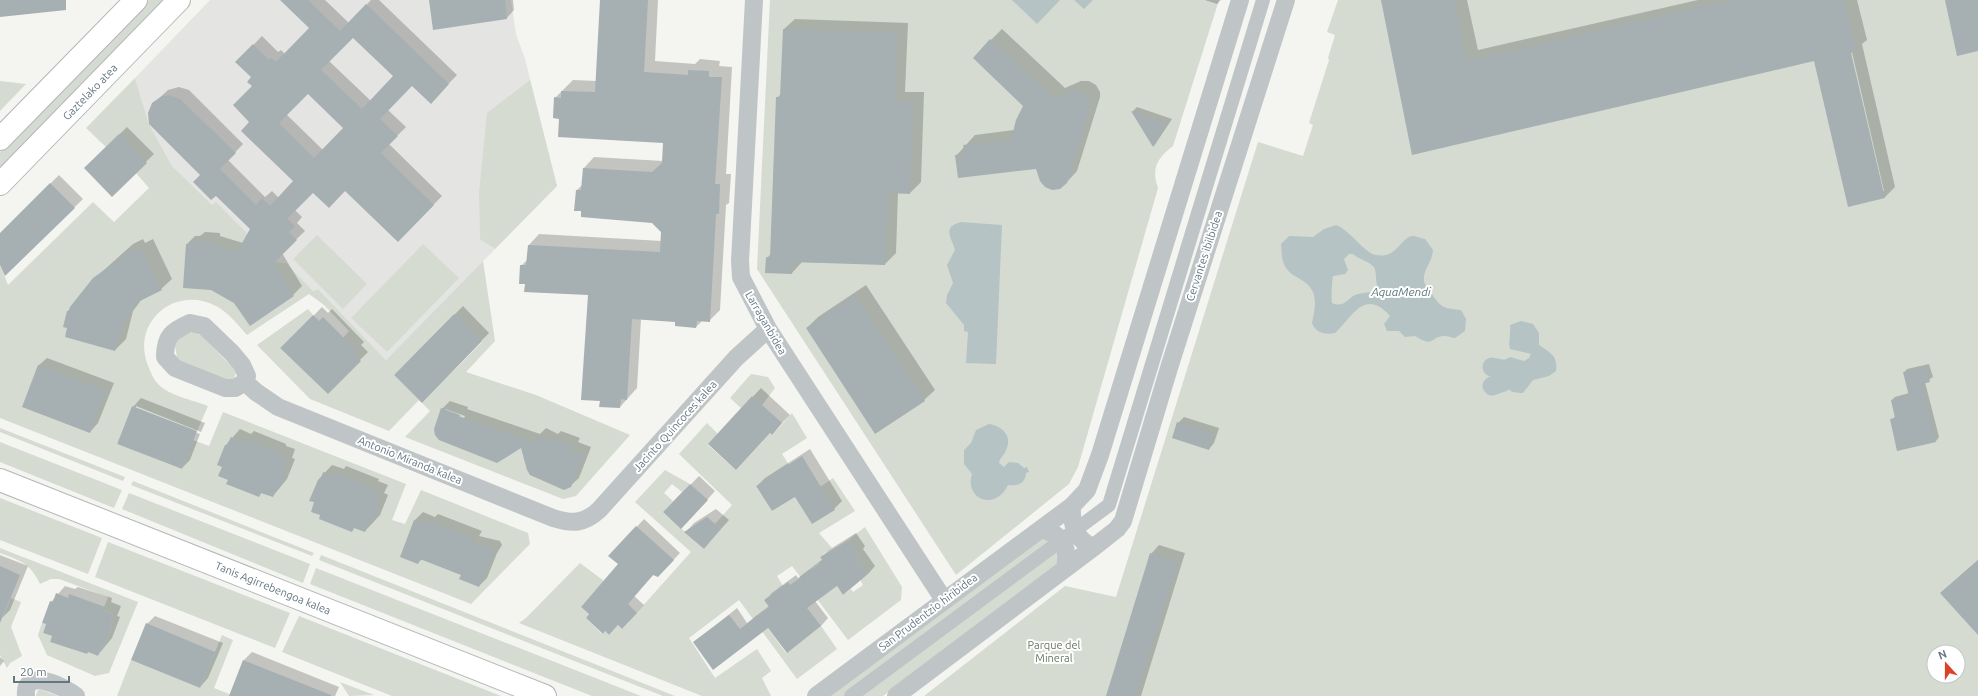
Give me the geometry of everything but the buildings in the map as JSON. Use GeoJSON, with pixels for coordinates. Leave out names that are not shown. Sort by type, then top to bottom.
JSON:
{"type":"FeatureCollection","features":[{"type":"Feature","properties":{"kind":"main road"},"geometry":{"type":"LineString","coordinates":[[0,139],[136,0]]}},
{"type":"Feature","properties":{"kind":"main road","name":"Gaztelako atea"},"geometry":{"type":"LineString","coordinates":[[0,184],[179,0]]}},
{"type":"Feature","properties":{"kind":"main road","name":"Tanis Agirrebengoa kalea"},"geometry":{"type":"LineString","coordinates":[[0,480],[545,696]]}},
{"type":"Feature","properties":{"kind":"street","name":"Larraganbidea"},"geometry":{"type":"LineString","coordinates":[[754,0],[740,261],[741,277],[768,329],[944,600]]}},
{"type":"Feature","properties":{"kind":"street"},"geometry":{"type":"LineString","coordinates":[[1065,569],[1072,506],[1087,490],[1100,455],[1240,0]]}},
{"type":"Feature","properties":{"kind":"street","name":"Cervantes ibilbidea"},"geometry":{"type":"LineString","coordinates":[[1109,505],[1263,0]]}},
{"type":"Feature","properties":{"kind":"street","name":"Cervantes ibilbidea"},"geometry":{"type":"LineString","coordinates":[[1094,547],[1117,529],[1127,513],[1171,361],[1286,0]]}},
{"type":"Feature","properties":{"kind":"street","name":"Jacinto Quincoces kalea"},"geometry":{"type":"LineString","coordinates":[[581,522],[591,518],[599,510],[736,358],[768,329]]}},
{"type":"Feature","properties":{"kind":"street","name":"Antonio Miranda kalea"},"geometry":{"type":"LineString","coordinates":[[245,382],[256,392],[278,407],[553,518],[568,523],[581,522]]}},
{"type":"Feature","properties":{"kind":"street","name":"San Prudentzio hiribidea"},"geometry":{"type":"LineString","coordinates":[[852,696],[1109,505]]}},
{"type":"Feature","properties":{"kind":"street","name":"San Prudentzio hiribidea"},"geometry":{"type":"LineString","coordinates":[[816,696],[1072,506]]}},
{"type":"Feature","properties":{"kind":"street"},"geometry":{"type":"LineString","coordinates":[[896,696],[1094,547],[1068,535],[1056,534],[1041,528]]}},
{"type":"Feature","properties":{"kind":"street"},"geometry":{"type":"LineString","coordinates":[[26,696],[28,686],[37,680],[43,680],[70,691],[76,696]]}},
{"type":"Feature","properties":{"kind":"shaded area"},"geometry":{"type":"Polygon","coordinates":[[[210,0],[511,0],[516,34],[525,59],[557,186],[386,360],[318,289],[313,291],[286,263],[276,262],[216,203],[212,206],[172,166],[149,124],[135,78],[210,0]]]}},
{"type":"Feature","properties":{"kind":"green space"},"geometry":{"type":"Polygon","coordinates":[[[149,0],[165,0],[0,169],[0,152],[149,0]]]}},
{"type":"Feature","properties":{"kind":"green space"},"geometry":{"type":"Polygon","coordinates":[[[770,0],[1219,0],[1173,146],[1167,150],[1159,160],[1155,170],[1158,188],[1078,467],[1069,484],[956,575],[757,269],[770,0]]]}},
{"type":"Feature","properties":{"kind":"green space","name":"Parque del Mineral"},"geometry":{"type":"Polygon","coordinates":[[[1338,0],[1978,0],[1978,696],[924,696],[1065,586],[1116,597],[1258,142],[1303,156],[1313,125],[1309,123],[1329,60],[1328,58],[1335,35],[1327,32],[1338,0]]]}},
{"type":"Feature","properties":{"kind":"green space"},"geometry":{"type":"Polygon","coordinates":[[[135,78],[149,124],[172,166],[212,205],[216,202],[276,262],[286,263],[313,291],[318,289],[386,360],[483,261],[495,341],[466,372],[536,395],[630,435],[576,496],[563,499],[405,437],[430,411],[422,403],[482,342],[454,314],[394,375],[419,400],[389,431],[310,399],[257,345],[308,309],[313,315],[280,348],[302,369],[313,357],[354,354],[343,338],[349,331],[324,305],[309,294],[247,335],[225,312],[216,306],[200,301],[185,300],[171,304],[159,312],[150,323],[145,337],[144,352],[155,381],[169,392],[208,406],[197,431],[132,406],[117,444],[182,469],[193,440],[209,446],[223,412],[406,484],[392,520],[405,524],[421,490],[528,533],[530,544],[471,604],[0,418],[0,265],[8,285],[93,202],[114,222],[149,188],[136,173],[119,135],[106,147],[86,128],[135,78]]]}},
{"type":"Feature","properties":{"kind":"green space"},"geometry":{"type":"Polygon","coordinates":[[[530,80],[557,186],[495,249],[480,239],[479,192],[487,113],[530,80]]]}},
{"type":"Feature","properties":{"kind":"green space"},"geometry":{"type":"Polygon","coordinates":[[[0,81],[26,84],[0,111],[0,81]]]}},
{"type":"Feature","properties":{"kind":"green space"},"geometry":{"type":"Polygon","coordinates":[[[317,235],[367,284],[343,309],[293,259],[317,235]]]}},
{"type":"Feature","properties":{"kind":"green space"},"geometry":{"type":"Polygon","coordinates":[[[423,244],[459,278],[387,352],[351,318],[423,244]]]}},
{"type":"Feature","properties":{"kind":"green space"},"geometry":{"type":"Polygon","coordinates":[[[185,333],[195,333],[201,335],[236,372],[234,379],[229,381],[182,364],[177,357],[175,346],[178,338],[185,333]]]}},
{"type":"Feature","properties":{"kind":"green space"},"geometry":{"type":"Polygon","coordinates":[[[751,374],[768,377],[775,388],[762,405],[752,396],[741,408],[730,398],[751,374]]]}},
{"type":"Feature","properties":{"kind":"green space"},"geometry":{"type":"Polygon","coordinates":[[[792,413],[807,438],[782,454],[789,465],[756,486],[772,511],[795,497],[820,487],[833,478],[855,511],[819,533],[832,548],[820,557],[825,563],[822,565],[819,563],[810,570],[827,593],[837,586],[843,595],[851,589],[853,592],[863,585],[860,580],[868,574],[855,556],[859,554],[848,540],[865,527],[902,587],[901,600],[848,640],[792,566],[777,576],[783,586],[764,600],[769,607],[758,615],[786,653],[821,626],[837,649],[797,679],[739,600],[689,638],[715,678],[757,649],[771,671],[762,678],[771,696],[702,696],[519,623],[526,618],[580,563],[604,581],[581,607],[589,614],[586,618],[602,634],[605,631],[609,635],[618,625],[622,629],[691,552],[635,502],[665,470],[690,484],[682,492],[672,484],[664,493],[673,501],[663,512],[704,549],[721,529],[715,524],[732,505],[679,454],[707,423],[718,434],[708,445],[736,470],[770,433],[772,435],[792,413]]]}},
{"type":"Feature","properties":{"kind":"green space"},"geometry":{"type":"Polygon","coordinates":[[[0,428],[125,477],[123,481],[0,432],[0,428]]]}},
{"type":"Feature","properties":{"kind":"green space"},"geometry":{"type":"Polygon","coordinates":[[[0,442],[122,490],[114,508],[0,462],[0,442]]]}},
{"type":"Feature","properties":{"kind":"green space"},"geometry":{"type":"Polygon","coordinates":[[[133,481],[314,553],[312,556],[131,485],[133,481]]]}},
{"type":"Feature","properties":{"kind":"green space"},"geometry":{"type":"Polygon","coordinates":[[[129,493],[310,564],[303,583],[122,509],[129,493]]]}},
{"type":"Feature","properties":{"kind":"green space"},"geometry":{"type":"Polygon","coordinates":[[[0,498],[102,538],[88,574],[0,540],[0,498]]]}},
{"type":"Feature","properties":{"kind":"green space"},"geometry":{"type":"Polygon","coordinates":[[[1051,536],[1065,558],[883,696],[831,696],[1030,541],[1051,536]]]}},
{"type":"Feature","properties":{"kind":"green space"},"geometry":{"type":"Polygon","coordinates":[[[108,542],[290,613],[275,648],[95,577],[108,542]]]}},
{"type":"Feature","properties":{"kind":"green space"},"geometry":{"type":"Polygon","coordinates":[[[0,548],[138,602],[109,673],[95,676],[47,655],[38,635],[42,623],[46,624],[43,633],[52,636],[50,642],[98,656],[102,646],[104,647],[112,625],[110,624],[113,614],[103,610],[108,597],[59,579],[51,579],[40,584],[28,567],[19,561],[0,553],[0,548]]]}},
{"type":"Feature","properties":{"kind":"green space"},"geometry":{"type":"Polygon","coordinates":[[[321,555],[675,696],[663,696],[319,560],[321,555]]]}},
{"type":"Feature","properties":{"kind":"green space"},"geometry":{"type":"Polygon","coordinates":[[[316,568],[641,696],[592,696],[310,584],[316,568]]]}},
{"type":"Feature","properties":{"kind":"green space"},"geometry":{"type":"Polygon","coordinates":[[[11,598],[21,602],[11,627],[22,656],[10,663],[7,668],[0,655],[0,619],[2,619],[11,598]]]}},
{"type":"Feature","properties":{"kind":"green space"},"geometry":{"type":"Polygon","coordinates":[[[299,616],[501,696],[392,696],[282,652],[299,616]]]}},
{"type":"Feature","properties":{"kind":"green space"},"geometry":{"type":"Polygon","coordinates":[[[222,635],[233,640],[214,688],[234,696],[117,696],[131,660],[200,688],[222,635]]]}},
{"type":"Feature","properties":{"kind":"green space"},"geometry":{"type":"Polygon","coordinates":[[[340,682],[374,695],[349,696],[340,682]]]}},
{"type":"Feature","properties":{"kind":"green space"},"geometry":{"type":"Polygon","coordinates":[[[38,690],[42,690],[58,696],[36,696],[38,690]]]}},
{"type":"Feature","properties":{"kind":"water"},"geometry":{"type":"Polygon","coordinates":[[[1012,0],[1060,0],[1037,24],[1012,0]]]}},
{"type":"Feature","properties":{"kind":"water"},"geometry":{"type":"Polygon","coordinates":[[[1074,0],[1093,0],[1084,9],[1074,0]]]}},
{"type":"Feature","properties":{"kind":"water"},"geometry":{"type":"Polygon","coordinates":[[[961,222],[1002,225],[996,364],[966,363],[968,332],[964,331],[964,325],[946,303],[947,295],[953,283],[947,265],[955,250],[949,233],[951,227],[961,222]]]}},
{"type":"Feature","properties":{"kind":"water","name":"AquaMendi"},"geometry":{"type":"Polygon","coordinates":[[[1336,225],[1342,228],[1367,250],[1376,255],[1389,254],[1409,237],[1415,236],[1425,239],[1433,250],[1426,269],[1424,281],[1428,289],[1440,304],[1446,308],[1461,310],[1466,319],[1465,331],[1455,338],[1446,336],[1437,338],[1430,342],[1415,336],[1405,337],[1399,331],[1387,331],[1384,324],[1390,316],[1381,308],[1373,304],[1359,308],[1335,333],[1327,334],[1318,331],[1312,323],[1315,304],[1313,293],[1306,283],[1291,273],[1284,265],[1281,244],[1289,236],[1313,237],[1324,229],[1336,225]],[[1349,254],[1344,259],[1348,270],[1345,274],[1333,276],[1332,303],[1342,304],[1355,295],[1371,292],[1377,286],[1375,269],[1373,266],[1353,254],[1349,254]]]}},
{"type":"Feature","properties":{"kind":"water"},"geometry":{"type":"Polygon","coordinates":[[[1521,321],[1533,324],[1539,333],[1539,345],[1555,358],[1556,371],[1549,376],[1533,380],[1523,393],[1515,393],[1510,391],[1504,383],[1504,360],[1510,357],[1524,361],[1529,358],[1531,354],[1510,349],[1510,325],[1521,321]]]}},
{"type":"Feature","properties":{"kind":"water"},"geometry":{"type":"Polygon","coordinates":[[[989,424],[1002,429],[1007,436],[1008,445],[999,463],[1004,467],[1009,462],[1018,463],[1024,468],[1027,467],[1029,472],[1026,473],[1023,482],[1015,485],[1008,485],[996,498],[989,500],[976,496],[972,490],[972,474],[964,464],[964,450],[971,443],[976,430],[989,424]]]}},
{"type":"Feature","properties":{"kind":"waterway"},"geometry":{"type":"LineString","coordinates":[[1492,367],[1503,369]]}},
{"type":"Feature","properties":{"kind":"waterway"},"geometry":{"type":"LineString","coordinates":[[1492,386],[1503,382]]}}]}
